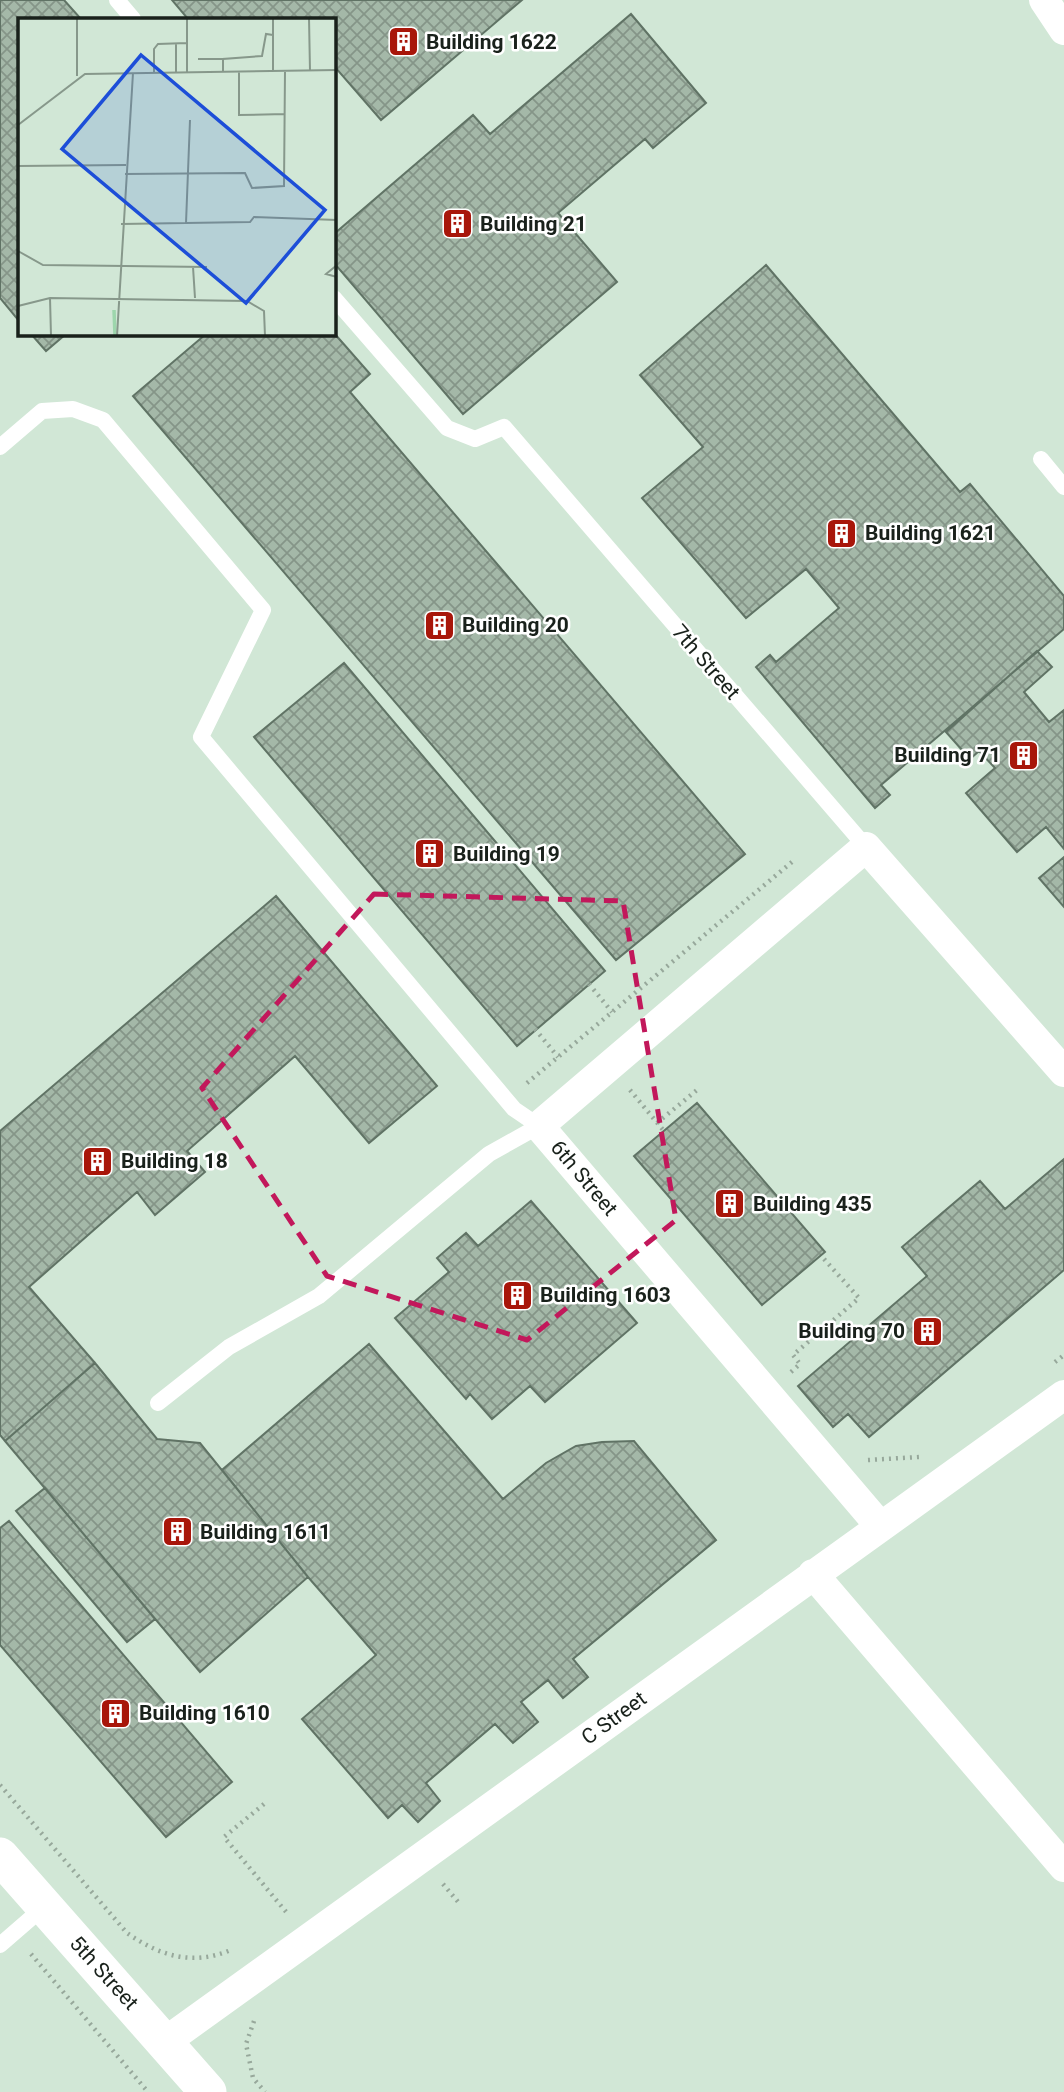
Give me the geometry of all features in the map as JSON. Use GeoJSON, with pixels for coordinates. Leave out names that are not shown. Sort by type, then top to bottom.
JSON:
{"type":"FeatureCollection","features":[{"type":"Feature","properties":{"kind":"street"},"geometry":{"type":"LineString","coordinates":[[1044,0],[1064,30]]}},
{"type":"Feature","properties":{"kind":"street","name":"6th Street"},"geometry":{"type":"LineString","coordinates":[[866,847],[539,1126],[880,1526]]}},
{"type":"Feature","properties":{"kind":"street","name":"7th Street"},"geometry":{"type":"LineString","coordinates":[[866,847],[1064,1072]]}},
{"type":"Feature","properties":{"kind":"street","name":"C Street"},"geometry":{"type":"LineString","coordinates":[[165,2042],[1064,1395]]}},
{"type":"Feature","properties":{"kind":"street"},"geometry":{"type":"LineString","coordinates":[[813,1574],[1064,1867]]}},
{"type":"Feature","properties":{"kind":"street","name":"5th Street"},"geometry":{"type":"LineString","coordinates":[[0,1856],[208,2092]]}},
{"type":"Feature","properties":{"kind":"lane"},"geometry":{"type":"LineString","coordinates":[[117,0],[132,18]]}},
{"type":"Feature","properties":{"kind":"lane","name":"7th Street"},"geometry":{"type":"LineString","coordinates":[[336,300],[447,428],[475,439],[504,427],[866,847]]}},
{"type":"Feature","properties":{"kind":"lane"},"geometry":{"type":"LineString","coordinates":[[0,447],[42,411],[73,409],[103,420],[263,610],[201,737],[514,1109],[539,1126],[489,1153],[319,1296],[229,1347],[158,1404]]}},
{"type":"Feature","properties":{"kind":"lane"},"geometry":{"type":"LineString","coordinates":[[1041,459],[1064,487]]}},
{"type":"Feature","properties":{"kind":"lane"},"geometry":{"type":"LineString","coordinates":[[0,1945],[45,1906]]}},
{"type":"Feature","properties":{"kind":"path"},"geometry":{"type":"LineString","coordinates":[[515,1078],[527,1083],[801,854]]}},
{"type":"Feature","properties":{"kind":"path"},"geometry":{"type":"LineString","coordinates":[[589,984],[612,1012]]}},
{"type":"Feature","properties":{"kind":"path"},"geometry":{"type":"LineString","coordinates":[[535,1030],[558,1057]]}},
{"type":"Feature","properties":{"kind":"path"},"geometry":{"type":"LineString","coordinates":[[610,1064],[664,1131]]}},
{"type":"Feature","properties":{"kind":"path"},"geometry":{"type":"LineString","coordinates":[[657,1123],[696,1090]]}},
{"type":"Feature","properties":{"kind":"path"},"geometry":{"type":"LineString","coordinates":[[781,1381],[800,1364],[793,1355],[859,1298],[824,1259]]}},
{"type":"Feature","properties":{"kind":"path"},"geometry":{"type":"LineString","coordinates":[[1053,1363],[1064,1355]]}},
{"type":"Feature","properties":{"kind":"path"},"geometry":{"type":"LineString","coordinates":[[860,1460],[923,1457]]}},
{"type":"Feature","properties":{"kind":"path"},"geometry":{"type":"LineString","coordinates":[[0,1785],[127,1933],[148,1948],[176,1958],[221,1954],[240,1947]]}},
{"type":"Feature","properties":{"kind":"path"},"geometry":{"type":"LineString","coordinates":[[264,1804],[224,1838],[287,1913]]}},
{"type":"Feature","properties":{"kind":"path"},"geometry":{"type":"LineString","coordinates":[[443,1883],[458,1903]]}},
{"type":"Feature","properties":{"kind":"path"},"geometry":{"type":"LineString","coordinates":[[278,1919],[296,1906]]}},
{"type":"Feature","properties":{"kind":"path"},"geometry":{"type":"LineString","coordinates":[[14,1933],[145,2091]]}},
{"type":"Feature","properties":{"kind":"highlighted area"},"geometry":{"type":"Polygon","coordinates":[[[374,894],[623,901],[676,1220],[527,1340],[327,1276],[202,1088],[374,894]]]}},
{"type":"Feature","properties":{"kind":"building"},"geometry":{"type":"Polygon","coordinates":[[[0,0],[64,0],[80,18],[18,18],[18,320],[0,298],[0,0]]]}},
{"type":"Feature","properties":{"kind":"building","name":"Building 1622"},"geometry":{"type":"Polygon","coordinates":[[[172,0],[522,0],[381,120],[336,68],[336,18],[187,18],[172,0]]]}},
{"type":"Feature","properties":{"kind":"building","name":"Building 21"},"geometry":{"type":"Polygon","coordinates":[[[631,14],[706,103],[653,148],[645,139],[558,213],[617,282],[463,414],[336,265],[336,232],[473,115],[490,134],[631,14]]]}},
{"type":"Feature","properties":{"kind":"building","name":"Building 1621"},"geometry":{"type":"Polygon","coordinates":[[[766,265],[960,492],[970,484],[1064,596],[1064,629],[881,785],[890,795],[875,808],[756,667],[770,655],[776,662],[839,608],[806,569],[746,618],[642,498],[703,447],[640,375],[766,265]]]}},
{"type":"Feature","properties":{"kind":"building","name":"Building 20"},"geometry":{"type":"Polygon","coordinates":[[[336,335],[370,374],[350,392],[745,854],[616,960],[133,396],[204,336],[336,335]]]}},
{"type":"Feature","properties":{"kind":"building"},"geometry":{"type":"Polygon","coordinates":[[[33,336],[64,336],[46,351],[33,336]]]}},
{"type":"Feature","properties":{"kind":"building","name":"Building 71"},"geometry":{"type":"Polygon","coordinates":[[[1037,651],[1052,667],[1024,692],[1049,722],[1064,710],[1064,849],[1046,827],[1017,852],[966,793],[995,768],[979,751],[970,759],[946,732],[1037,651]]]}},
{"type":"Feature","properties":{"kind":"building","name":"Building 19"},"geometry":{"type":"Polygon","coordinates":[[[344,663],[605,971],[517,1046],[254,737],[344,663]]]}},
{"type":"Feature","properties":{"kind":"building"},"geometry":{"type":"Polygon","coordinates":[[[1064,857],[1064,907],[1039,878],[1064,857]]]}},
{"type":"Feature","properties":{"kind":"building","name":"Building 18"},"geometry":{"type":"Polygon","coordinates":[[[276,896],[437,1086],[369,1143],[295,1056],[187,1151],[205,1172],[155,1215],[137,1192],[29,1287],[95,1363],[5,1441],[0,1435],[0,1131],[276,896]]]}},
{"type":"Feature","properties":{"kind":"building","name":"Building 435"},"geometry":{"type":"Polygon","coordinates":[[[697,1103],[825,1252],[762,1305],[634,1156],[697,1103]]]}},
{"type":"Feature","properties":{"kind":"building","name":"Building 70"},"geometry":{"type":"Polygon","coordinates":[[[1064,1159],[1064,1270],[869,1437],[848,1414],[833,1427],[798,1386],[927,1276],[902,1247],[980,1181],[1005,1209],[1064,1159]]]}},
{"type":"Feature","properties":{"kind":"building","name":"Building 1603"},"geometry":{"type":"Polygon","coordinates":[[[531,1201],[637,1323],[545,1402],[530,1386],[492,1419],[470,1394],[466,1399],[395,1318],[449,1272],[437,1258],[466,1233],[478,1246],[531,1201]]]}},
{"type":"Feature","properties":{"kind":"building"},"geometry":{"type":"Polygon","coordinates":[[[369,1344],[503,1499],[546,1463],[576,1446],[634,1441],[716,1540],[573,1659],[588,1677],[563,1698],[548,1680],[521,1702],[538,1722],[513,1743],[495,1724],[426,1783],[440,1801],[418,1822],[402,1805],[388,1818],[302,1719],[376,1655],[308,1577],[222,1470],[369,1344]]]}},
{"type":"Feature","properties":{"kind":"building","name":"Building 1611"},"geometry":{"type":"Polygon","coordinates":[[[95,1363],[157,1439],[200,1443],[308,1577],[200,1672],[5,1441],[95,1363]]]}},
{"type":"Feature","properties":{"kind":"building"},"geometry":{"type":"Polygon","coordinates":[[[45,1488],[155,1619],[127,1642],[16,1511],[45,1488]]]}},
{"type":"Feature","properties":{"kind":"building","name":"Building 1610"},"geometry":{"type":"Polygon","coordinates":[[[9,1521],[232,1782],[166,1837],[0,1645],[0,1528],[9,1521]]]}},
{"type":"Feature","properties":{"kind":"place","name":"Building 1622"},"geometry":{"type":"Point","coordinates":[403,42]}},
{"type":"Feature","properties":{"kind":"place","name":"Building 21"},"geometry":{"type":"Point","coordinates":[457,224]}},
{"type":"Feature","properties":{"kind":"place","name":"Building 1621"},"geometry":{"type":"Point","coordinates":[842,533]}},
{"type":"Feature","properties":{"kind":"place","name":"Building 20"},"geometry":{"type":"Point","coordinates":[439,625]}},
{"type":"Feature","properties":{"kind":"place","name":"Building 71"},"geometry":{"type":"Point","coordinates":[1024,755]}},
{"type":"Feature","properties":{"kind":"place","name":"Building 19"},"geometry":{"type":"Point","coordinates":[430,854]}},
{"type":"Feature","properties":{"kind":"place","name":"Building 18"},"geometry":{"type":"Point","coordinates":[98,1161]}},
{"type":"Feature","properties":{"kind":"place","name":"Building 435"},"geometry":{"type":"Point","coordinates":[730,1204]}},
{"type":"Feature","properties":{"kind":"place","name":"Building 1603"},"geometry":{"type":"Point","coordinates":[517,1295]}},
{"type":"Feature","properties":{"kind":"place","name":"Building 70"},"geometry":{"type":"Point","coordinates":[928,1331]}},
{"type":"Feature","properties":{"kind":"place","name":"Building 1611"},"geometry":{"type":"Point","coordinates":[177,1532]}},
{"type":"Feature","properties":{"kind":"place","name":"Building 1610"},"geometry":{"type":"Point","coordinates":[116,1713]}}]}
